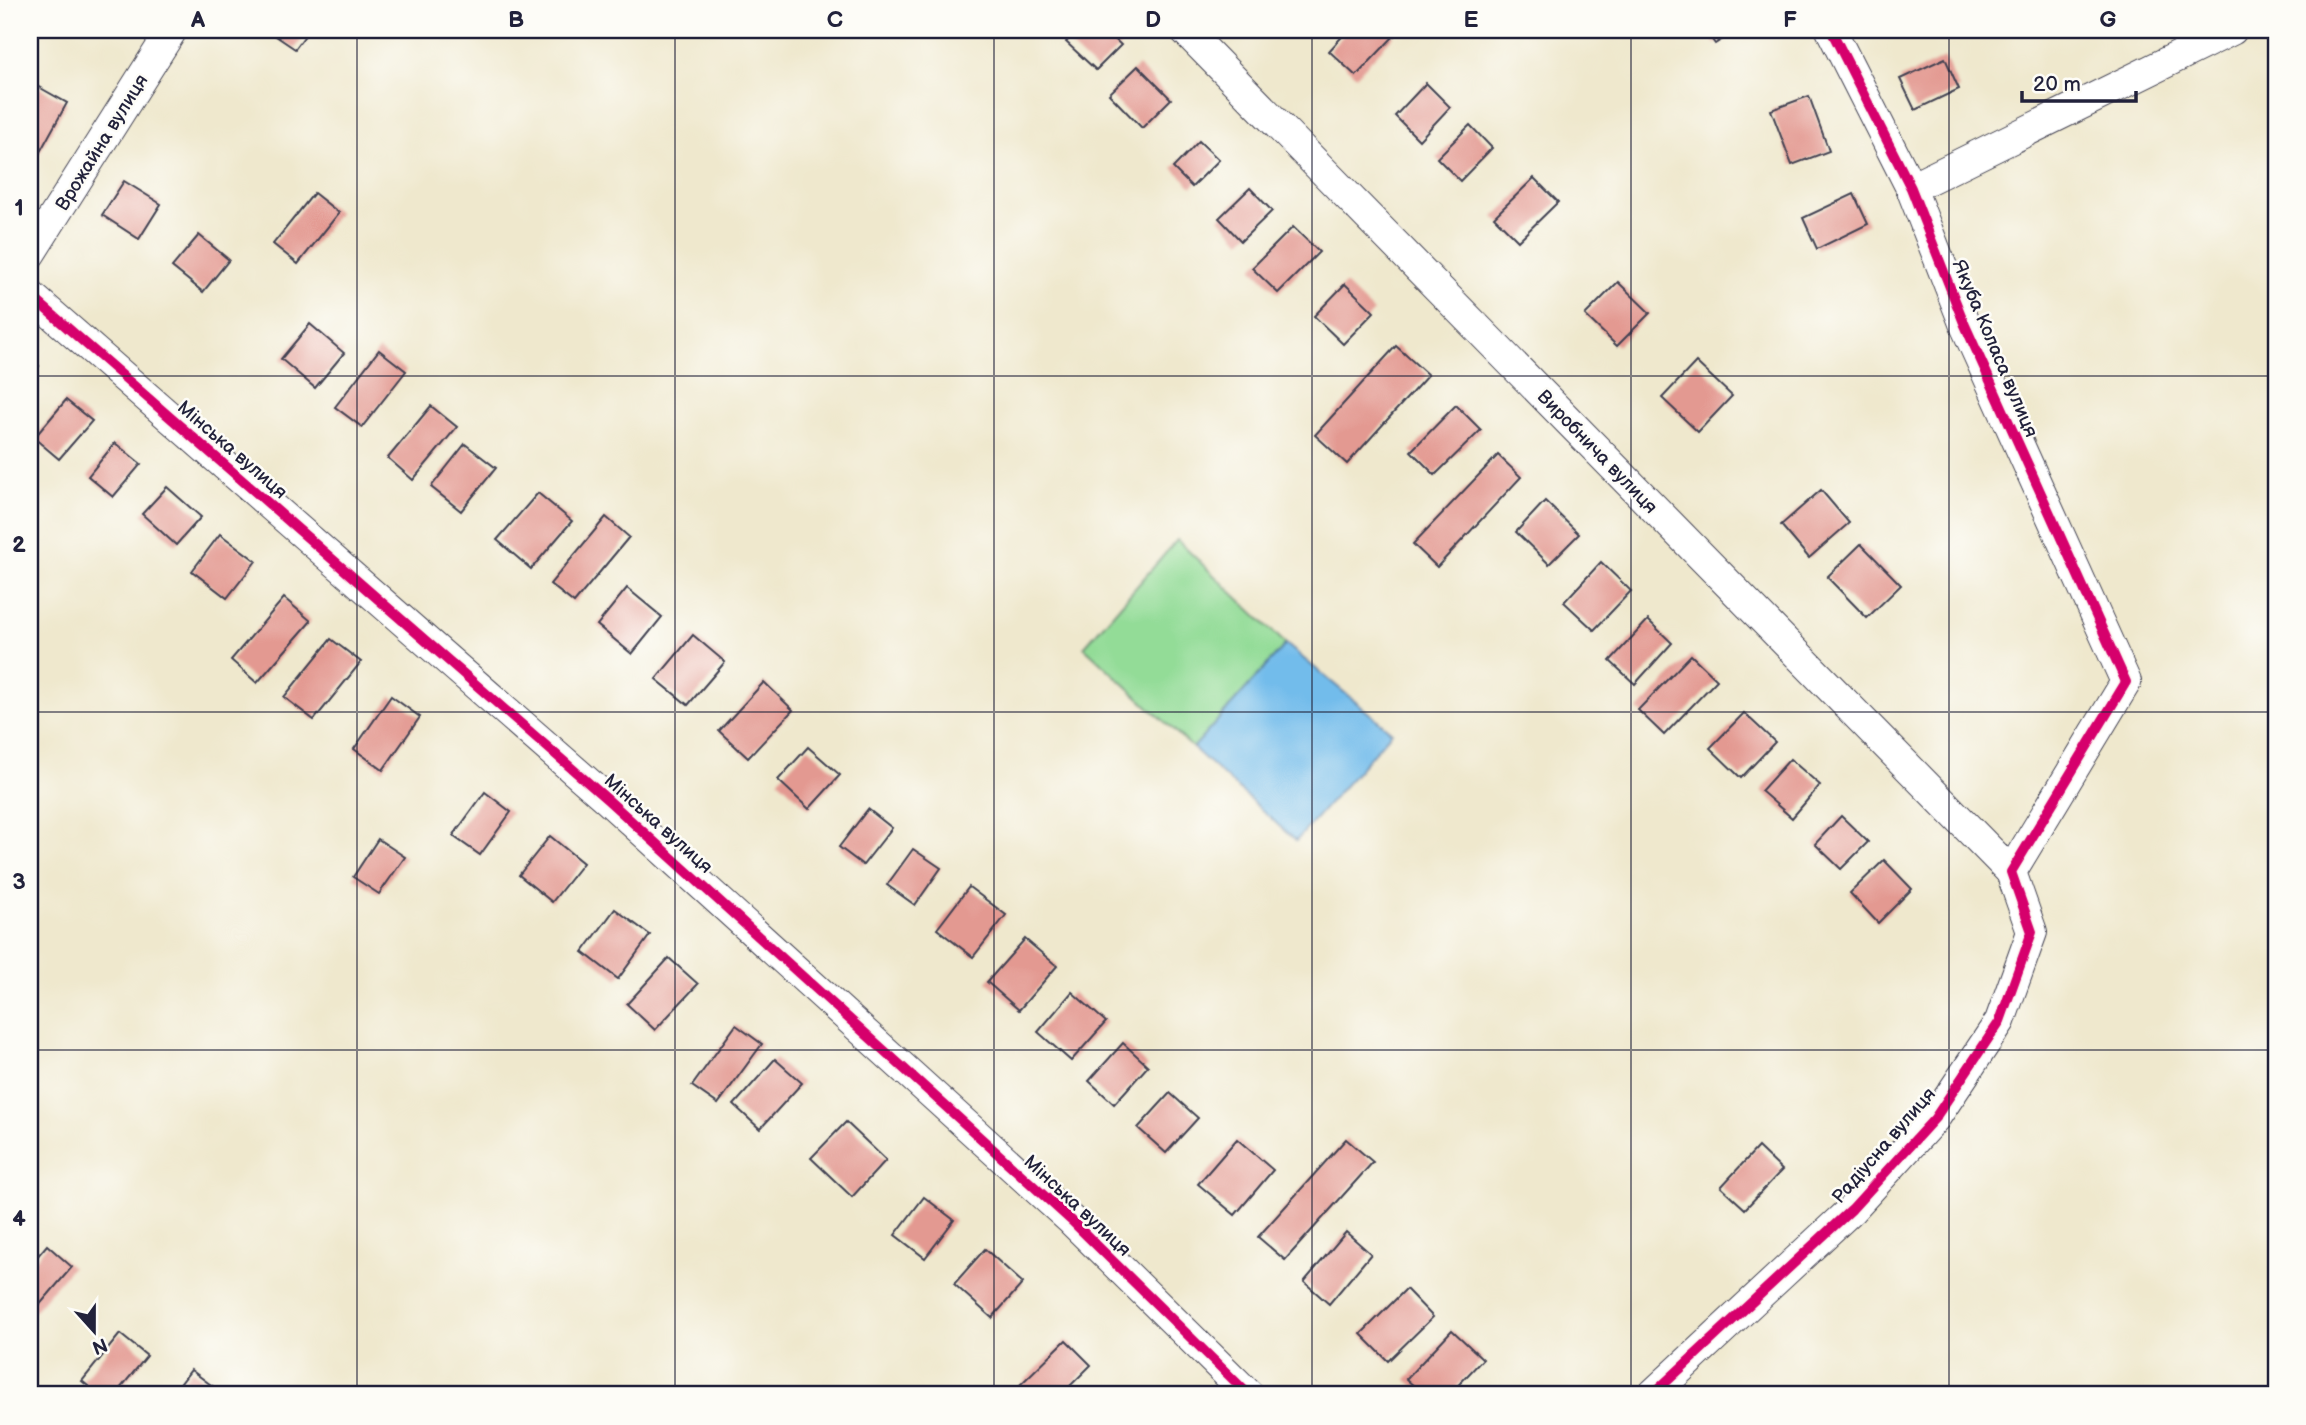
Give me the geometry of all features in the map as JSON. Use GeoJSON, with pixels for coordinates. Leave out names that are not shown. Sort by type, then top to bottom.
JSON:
{"type":"FeatureCollection","features":[{"type":"Feature","properties":{"kind":"street","name":"Врожайна вулиця"},"geometry":{"type":"LineString","coordinates":[[30,254],[172,30]]}},
{"type":"Feature","properties":{"kind":"street","name":"Виробнича вулиця"},"geometry":{"type":"LineString","coordinates":[[1185,30],[2011,872]]}},
{"type":"Feature","properties":{"kind":"street","name":"Якуба Коласа вулиця"},"geometry":{"type":"LineString","coordinates":[[1831,30],[1911,188],[1964,323],[2126,682],[2011,872]]}},
{"type":"Feature","properties":{"kind":"street"},"geometry":{"type":"LineString","coordinates":[[1911,188],[2232,30]]}},
{"type":"Feature","properties":{"kind":"street","name":"Мінська вулиця"},"geometry":{"type":"LineString","coordinates":[[30,295],[608,800],[1072,1221],[1249,1395]]}},
{"type":"Feature","properties":{"kind":"street","name":"Радіусна вулиця"},"geometry":{"type":"LineString","coordinates":[[1652,1395],[1852,1209],[1935,1118],[2000,1021],[2032,932],[2011,872]]}},
{"type":"Feature","properties":{"kind":"green space"},"geometry":{"type":"Polygon","coordinates":[[[1177,540],[1286,644],[1193,748],[1084,647],[1177,540]]]}},
{"type":"Feature","properties":{"kind":"water"},"geometry":{"type":"Polygon","coordinates":[[[1286,644],[1392,732],[1296,841],[1193,748],[1286,644]]]}},
{"type":"Feature","properties":{"kind":"building"},"geometry":{"type":"Polygon","coordinates":[[[267,30],[309,30],[295,49],[267,30]]]}},
{"type":"Feature","properties":{"kind":"building"},"geometry":{"type":"Polygon","coordinates":[[[1077,30],[1105,30],[1121,45],[1096,70],[1066,42],[1077,30]]]}},
{"type":"Feature","properties":{"kind":"building"},"geometry":{"type":"Polygon","coordinates":[[[1348,30],[1387,30],[1394,36],[1356,76],[1329,51],[1348,30]]]}},
{"type":"Feature","properties":{"kind":"building"},"geometry":{"type":"Polygon","coordinates":[[[1705,30],[1737,30],[1715,44],[1705,30]]]}},
{"type":"Feature","properties":{"kind":"building"},"geometry":{"type":"Polygon","coordinates":[[[1945,58],[1959,89],[1915,110],[1900,79],[1945,58]]]}},
{"type":"Feature","properties":{"kind":"building"},"geometry":{"type":"Polygon","coordinates":[[[1138,66],[1171,99],[1142,128],[1109,94],[1138,66]]]}},
{"type":"Feature","properties":{"kind":"building"},"geometry":{"type":"Polygon","coordinates":[[[1426,83],[1450,107],[1419,140],[1395,116],[1426,83]]]}},
{"type":"Feature","properties":{"kind":"building"},"geometry":{"type":"Polygon","coordinates":[[[37,86],[67,103],[30,170],[30,100],[37,86]]]}},
{"type":"Feature","properties":{"kind":"building"},"geometry":{"type":"Polygon","coordinates":[[[1809,96],[1829,151],[1792,165],[1771,110],[1809,96]]]}},
{"type":"Feature","properties":{"kind":"building"},"geometry":{"type":"Polygon","coordinates":[[[1470,125],[1492,148],[1460,181],[1437,158],[1470,125]]]}},
{"type":"Feature","properties":{"kind":"building"},"geometry":{"type":"Polygon","coordinates":[[[1199,141],[1219,160],[1192,187],[1173,168],[1199,141]]]}},
{"type":"Feature","properties":{"kind":"building"},"geometry":{"type":"Polygon","coordinates":[[[1534,178],[1558,202],[1518,241],[1494,217],[1534,178]]]}},
{"type":"Feature","properties":{"kind":"building"},"geometry":{"type":"Polygon","coordinates":[[[124,181],[161,204],[139,239],[102,215],[124,181]]]}},
{"type":"Feature","properties":{"kind":"building"},"geometry":{"type":"Polygon","coordinates":[[[1250,188],[1272,211],[1241,241],[1219,218],[1250,188]]]}},
{"type":"Feature","properties":{"kind":"building"},"geometry":{"type":"Polygon","coordinates":[[[314,193],[339,213],[298,264],[273,244],[314,193]]]}},
{"type":"Feature","properties":{"kind":"building"},"geometry":{"type":"Polygon","coordinates":[[[1854,194],[1868,224],[1817,249],[1803,218],[1854,194]]]}},
{"type":"Feature","properties":{"kind":"building"},"geometry":{"type":"Polygon","coordinates":[[[1293,227],[1319,252],[1278,293],[1252,268],[1293,227]]]}},
{"type":"Feature","properties":{"kind":"building"},"geometry":{"type":"Polygon","coordinates":[[[199,235],[229,260],[203,292],[172,267],[199,235]]]}},
{"type":"Feature","properties":{"kind":"building"},"geometry":{"type":"Polygon","coordinates":[[[1618,282],[1650,313],[1617,346],[1585,315],[1618,282]]]}},
{"type":"Feature","properties":{"kind":"building"},"geometry":{"type":"Polygon","coordinates":[[[1345,284],[1374,312],[1343,344],[1314,316],[1345,284]]]}},
{"type":"Feature","properties":{"kind":"building"},"geometry":{"type":"Polygon","coordinates":[[[310,324],[344,353],[315,388],[281,359],[310,324]]]}},
{"type":"Feature","properties":{"kind":"building"},"geometry":{"type":"Polygon","coordinates":[[[1396,346],[1428,375],[1347,464],[1315,435],[1396,346]]]}},
{"type":"Feature","properties":{"kind":"building"},"geometry":{"type":"Polygon","coordinates":[[[379,350],[406,371],[362,427],[335,407],[379,350]]]}},
{"type":"Feature","properties":{"kind":"building"},"geometry":{"type":"Polygon","coordinates":[[[30,360],[39,366],[30,380],[30,360]]]}},
{"type":"Feature","properties":{"kind":"building"},"geometry":{"type":"Polygon","coordinates":[[[1696,362],[1732,396],[1698,432],[1662,398],[1696,362]]]}},
{"type":"Feature","properties":{"kind":"building"},"geometry":{"type":"Polygon","coordinates":[[[66,400],[92,421],[59,459],[34,438],[66,400]]]}},
{"type":"Feature","properties":{"kind":"building"},"geometry":{"type":"Polygon","coordinates":[[[1456,405],[1481,430],[1435,475],[1411,451],[1456,405]]]}},
{"type":"Feature","properties":{"kind":"building"},"geometry":{"type":"Polygon","coordinates":[[[431,406],[457,427],[413,480],[388,458],[431,406]]]}},
{"type":"Feature","properties":{"kind":"building"},"geometry":{"type":"Polygon","coordinates":[[[115,443],[141,464],[113,497],[88,476],[115,443]]]}},
{"type":"Feature","properties":{"kind":"building"},"geometry":{"type":"Polygon","coordinates":[[[465,444],[496,468],[461,511],[431,487],[465,444]]]}},
{"type":"Feature","properties":{"kind":"building"},"geometry":{"type":"Polygon","coordinates":[[[1498,455],[1521,477],[1437,567],[1413,544],[1498,455]]]}},
{"type":"Feature","properties":{"kind":"building"},"geometry":{"type":"Polygon","coordinates":[[[167,487],[201,517],[176,545],[142,514],[167,487]]]}},
{"type":"Feature","properties":{"kind":"building"},"geometry":{"type":"Polygon","coordinates":[[[1821,490],[1849,523],[1809,558],[1781,525],[1821,490]]]}},
{"type":"Feature","properties":{"kind":"building"},"geometry":{"type":"Polygon","coordinates":[[[538,493],[572,521],[531,569],[497,540],[538,493]]]}},
{"type":"Feature","properties":{"kind":"building"},"geometry":{"type":"Polygon","coordinates":[[[1545,501],[1579,534],[1549,564],[1516,532],[1545,501]]]}},
{"type":"Feature","properties":{"kind":"building"},"geometry":{"type":"Polygon","coordinates":[[[606,517],[629,537],[574,603],[550,584],[606,517]]]}},
{"type":"Feature","properties":{"kind":"building"},"geometry":{"type":"Polygon","coordinates":[[[220,534],[256,561],[227,598],[192,571],[220,534]]]}},
{"type":"Feature","properties":{"kind":"building"},"geometry":{"type":"Polygon","coordinates":[[[1861,544],[1901,585],[1867,618],[1827,577],[1861,544]]]}},
{"type":"Feature","properties":{"kind":"building"},"geometry":{"type":"Polygon","coordinates":[[[1601,562],[1631,591],[1594,630],[1564,602],[1601,562]]]}},
{"type":"Feature","properties":{"kind":"building"},"geometry":{"type":"Polygon","coordinates":[[[627,588],[662,617],[632,654],[597,625],[627,588]]]}},
{"type":"Feature","properties":{"kind":"building"},"geometry":{"type":"Polygon","coordinates":[[[284,598],[311,621],[257,683],[231,660],[284,598]]]}},
{"type":"Feature","properties":{"kind":"building"},"geometry":{"type":"Polygon","coordinates":[[[1648,620],[1672,643],[1635,684],[1610,661],[1648,620]]]}},
{"type":"Feature","properties":{"kind":"building"},"geometry":{"type":"Polygon","coordinates":[[[693,635],[725,662],[688,705],[656,679],[693,635]]]}},
{"type":"Feature","properties":{"kind":"building"},"geometry":{"type":"Polygon","coordinates":[[[331,639],[361,662],[314,720],[284,697],[331,639]]]}},
{"type":"Feature","properties":{"kind":"building"},"geometry":{"type":"Polygon","coordinates":[[[1691,655],[1717,680],[1664,735],[1638,710],[1691,655]]]}},
{"type":"Feature","properties":{"kind":"building"},"geometry":{"type":"Polygon","coordinates":[[[764,682],[793,710],[748,758],[719,731],[764,682]]]}},
{"type":"Feature","properties":{"kind":"building"},"geometry":{"type":"Polygon","coordinates":[[[391,696],[420,717],[383,770],[354,749],[391,696]]]}},
{"type":"Feature","properties":{"kind":"building"},"geometry":{"type":"Polygon","coordinates":[[[1744,713],[1775,742],[1741,778],[1710,748],[1744,713]]]}},
{"type":"Feature","properties":{"kind":"building"},"geometry":{"type":"Polygon","coordinates":[[[808,747],[840,775],[809,809],[778,780],[808,747]]]}},
{"type":"Feature","properties":{"kind":"building"},"geometry":{"type":"Polygon","coordinates":[[[1790,759],[1820,785],[1792,818],[1761,791],[1790,759]]]}},
{"type":"Feature","properties":{"kind":"building"},"geometry":{"type":"Polygon","coordinates":[[[485,792],[511,812],[480,855],[453,836],[485,792]]]}},
{"type":"Feature","properties":{"kind":"building"},"geometry":{"type":"Polygon","coordinates":[[[868,809],[892,828],[863,865],[839,847],[868,809]]]}},
{"type":"Feature","properties":{"kind":"building"},"geometry":{"type":"Polygon","coordinates":[[[1841,816],[1868,842],[1841,869],[1815,844],[1841,816]]]}},
{"type":"Feature","properties":{"kind":"building"},"geometry":{"type":"Polygon","coordinates":[[[550,836],[583,863],[552,902],[519,875],[550,836]]]}},
{"type":"Feature","properties":{"kind":"building"},"geometry":{"type":"Polygon","coordinates":[[[378,839],[405,857],[379,894],[353,877],[378,839]]]}},
{"type":"Feature","properties":{"kind":"building"},"geometry":{"type":"Polygon","coordinates":[[[913,849],[941,868],[915,905],[887,885],[913,849]]]}},
{"type":"Feature","properties":{"kind":"building"},"geometry":{"type":"Polygon","coordinates":[[[1884,860],[1912,889],[1878,923],[1850,893],[1884,860]]]}},
{"type":"Feature","properties":{"kind":"building"},"geometry":{"type":"Polygon","coordinates":[[[969,887],[1006,915],[973,957],[937,929],[969,887]]]}},
{"type":"Feature","properties":{"kind":"building"},"geometry":{"type":"Polygon","coordinates":[[[615,909],[650,935],[618,979],[583,952],[615,909]]]}},
{"type":"Feature","properties":{"kind":"building"},"geometry":{"type":"Polygon","coordinates":[[[1025,939],[1057,966],[1019,1010],[987,982],[1025,939]]]}},
{"type":"Feature","properties":{"kind":"building"},"geometry":{"type":"Polygon","coordinates":[[[669,958],[698,984],[655,1030],[627,1004],[669,958]]]}},
{"type":"Feature","properties":{"kind":"building"},"geometry":{"type":"Polygon","coordinates":[[[1072,992],[1106,1022],[1071,1061],[1038,1032],[1072,992]]]}},
{"type":"Feature","properties":{"kind":"building"},"geometry":{"type":"Polygon","coordinates":[[[736,1025],[762,1044],[718,1104],[692,1086],[736,1025]]]}},
{"type":"Feature","properties":{"kind":"building"},"geometry":{"type":"Polygon","coordinates":[[[1123,1043],[1148,1066],[1114,1104],[1089,1081],[1123,1043]]]}},
{"type":"Feature","properties":{"kind":"building"},"geometry":{"type":"Polygon","coordinates":[[[775,1059],[802,1083],[760,1129],[734,1105],[775,1059]]]}},
{"type":"Feature","properties":{"kind":"building"},"geometry":{"type":"Polygon","coordinates":[[[1170,1093],[1198,1118],[1166,1153],[1138,1128],[1170,1093]]]}},
{"type":"Feature","properties":{"kind":"building"},"geometry":{"type":"Polygon","coordinates":[[[846,1122],[886,1160],[852,1197],[811,1158],[846,1122]]]}},
{"type":"Feature","properties":{"kind":"building"},"geometry":{"type":"Polygon","coordinates":[[[1237,1139],[1273,1170],[1235,1215],[1198,1184],[1237,1139]]]}},
{"type":"Feature","properties":{"kind":"building"},"geometry":{"type":"Polygon","coordinates":[[[1346,1139],[1373,1162],[1285,1260],[1258,1237],[1346,1139]]]}},
{"type":"Feature","properties":{"kind":"building"},"geometry":{"type":"Polygon","coordinates":[[[1758,1147],[1782,1170],[1745,1209],[1721,1187],[1758,1147]]]}},
{"type":"Feature","properties":{"kind":"building"},"geometry":{"type":"Polygon","coordinates":[[[924,1197],[954,1220],[925,1258],[895,1235],[924,1197]]]}},
{"type":"Feature","properties":{"kind":"building"},"geometry":{"type":"Polygon","coordinates":[[[1346,1232],[1371,1254],[1329,1304],[1304,1282],[1346,1232]]]}},
{"type":"Feature","properties":{"kind":"building"},"geometry":{"type":"Polygon","coordinates":[[[47,1245],[72,1267],[30,1316],[30,1265],[47,1245]]]}},
{"type":"Feature","properties":{"kind":"building"},"geometry":{"type":"Polygon","coordinates":[[[985,1249],[1023,1283],[992,1318],[954,1284],[985,1249]]]}},
{"type":"Feature","properties":{"kind":"building"},"geometry":{"type":"Polygon","coordinates":[[[1406,1289],[1433,1317],[1388,1361],[1361,1334],[1406,1289]]]}},
{"type":"Feature","properties":{"kind":"building"},"geometry":{"type":"Polygon","coordinates":[[[1452,1330],[1483,1359],[1449,1395],[1424,1395],[1406,1379],[1452,1330]]]}},
{"type":"Feature","properties":{"kind":"building"},"geometry":{"type":"Polygon","coordinates":[[[120,1334],[147,1356],[115,1395],[99,1395],[82,1381],[120,1334]]]}},
{"type":"Feature","properties":{"kind":"building"},"geometry":{"type":"Polygon","coordinates":[[[1066,1340],[1091,1365],[1061,1395],[1030,1395],[1020,1385],[1066,1340]]]}},
{"type":"Feature","properties":{"kind":"building"},"geometry":{"type":"Polygon","coordinates":[[[191,1370],[219,1391],[216,1395],[172,1395],[191,1370]]]}},
{"type":"Feature","properties":{"kind":"cycle path"},"geometry":{"type":"LineString","coordinates":[[1652,1395],[1852,1209],[1935,1118],[2000,1021],[2032,932],[2011,872],[2126,682],[1964,323],[1911,188],[1831,30]]}},
{"type":"Feature","properties":{"kind":"cycle path"},"geometry":{"type":"LineString","coordinates":[[30,295],[608,800],[1072,1221],[1249,1395]]}}]}
